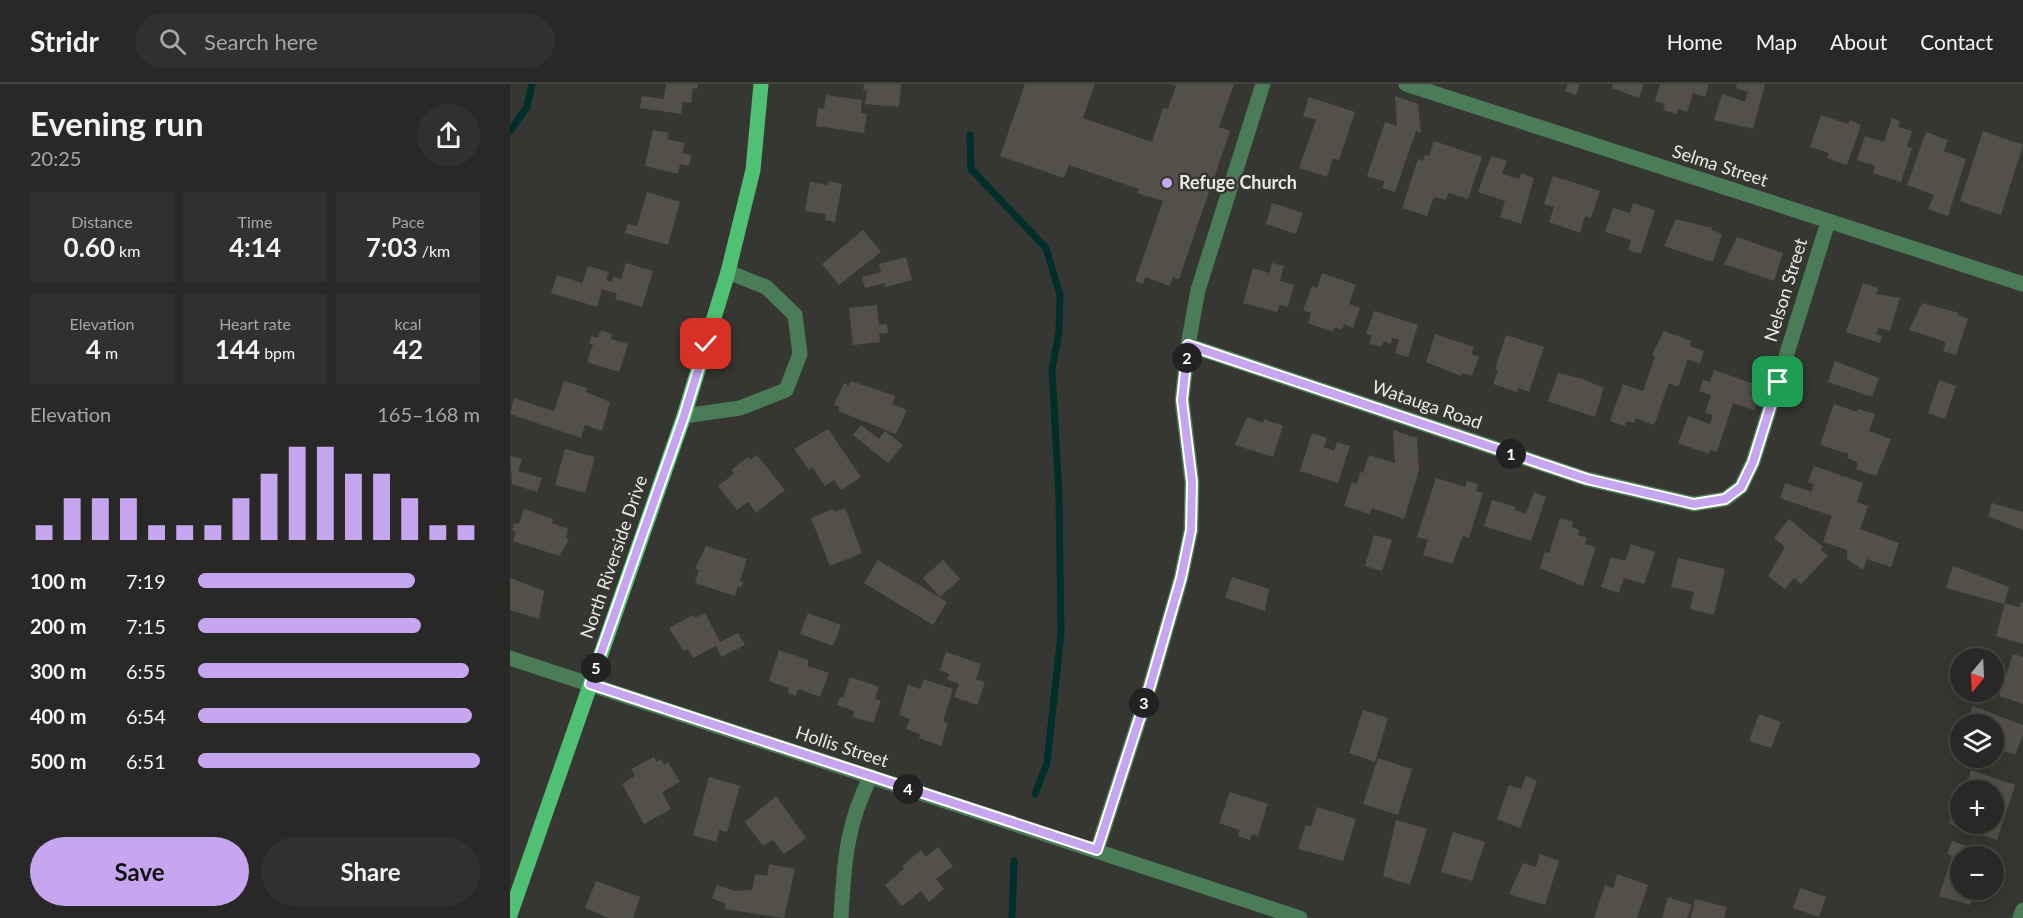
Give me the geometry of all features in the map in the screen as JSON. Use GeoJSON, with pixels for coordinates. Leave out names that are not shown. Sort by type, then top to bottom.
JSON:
{"type":"FeatureCollection","features":[{"type":"Feature","properties":{"kind":"main road","name":"North Riverside Drive"},"geometry":{"type":"LineString","coordinates":[[510,915],[684,416],[728,272],[753,170],[761,84]]}},
{"type":"Feature","properties":{"kind":"street"},"geometry":{"type":"LineString","coordinates":[[1097,850],[1150,686],[1181,578],[1191,530],[1192,482],[1182,400],[1188,345],[1198,290],[1263,84]]}},
{"type":"Feature","properties":{"kind":"street","name":"Selma Street"},"geometry":{"type":"LineString","coordinates":[[1406,84],[2023,284]]}},
{"type":"Feature","properties":{"kind":"street","name":"Nelson Street"},"geometry":{"type":"LineString","coordinates":[[1725,499],[1741,487],[1753,462],[1828,222]]}},
{"type":"Feature","properties":{"kind":"street"},"geometry":{"type":"LineString","coordinates":[[684,416],[740,408],[786,390],[800,354],[795,315],[766,287],[728,272]]}},
{"type":"Feature","properties":{"kind":"street","name":"Watauga Road"},"geometry":{"type":"LineString","coordinates":[[1188,345],[1587,479],[1694,504],[1725,499]]}},
{"type":"Feature","properties":{"kind":"street","name":"Hollis Street"},"geometry":{"type":"LineString","coordinates":[[510,658],[1300,918]]}},
{"type":"Feature","properties":{"kind":"street"},"geometry":{"type":"LineString","coordinates":[[841,918],[845,849],[856,804],[871,776]]}},
{"type":"Feature","properties":{"kind":"street"},"geometry":{"type":"LineString","coordinates":[[2020,918],[2023,910]]}},
{"type":"Feature","properties":{"kind":"building"},"geometry":{"type":"Polygon","coordinates":[[[666,84],[698,84],[697,89],[693,88],[691,103],[683,102],[681,114],[640,108],[642,96],[664,99],[666,84]]]}},
{"type":"Feature","properties":{"kind":"building"},"geometry":{"type":"Polygon","coordinates":[[[864,84],[901,84],[899,107],[865,104],[867,90],[863,90],[864,84]]]}},
{"type":"Feature","properties":{"kind":"building","name":"Refuge Church"},"geometry":{"type":"Polygon","coordinates":[[[1025,84],[1095,84],[1083,118],[1152,142],[1163,108],[1168,109],[1176,86],[1170,84],[1234,84],[1219,127],[1230,131],[1179,279],[1173,277],[1170,286],[1145,277],[1143,284],[1135,281],[1163,201],[1137,193],[1139,189],[1069,165],[1064,178],[1000,156],[1025,84]]]}},
{"type":"Feature","properties":{"kind":"building"},"geometry":{"type":"Polygon","coordinates":[[[1568,84],[1580,84],[1576,95],[1565,91],[1568,84]]]}},
{"type":"Feature","properties":{"kind":"building"},"geometry":{"type":"Polygon","coordinates":[[[1613,84],[1644,84],[1639,98],[1612,88],[1613,84]]]}},
{"type":"Feature","properties":{"kind":"building"},"geometry":{"type":"Polygon","coordinates":[[[1660,84],[1709,84],[1705,97],[1693,93],[1687,112],[1678,109],[1677,114],[1663,110],[1665,104],[1655,101],[1660,84]]]}},
{"type":"Feature","properties":{"kind":"building"},"geometry":{"type":"Polygon","coordinates":[[[1737,84],[1765,84],[1753,129],[1714,120],[1722,94],[1745,102],[1748,92],[1736,88],[1737,84]]]}},
{"type":"Feature","properties":{"kind":"building"},"geometry":{"type":"Polygon","coordinates":[[[826,95],[862,100],[861,113],[867,114],[864,133],[816,126],[818,108],[824,109],[826,95]]]}},
{"type":"Feature","properties":{"kind":"building"},"geometry":{"type":"Polygon","coordinates":[[[1395,96],[1418,104],[1421,133],[1416,131],[1395,192],[1382,188],[1385,182],[1367,176],[1385,122],[1397,126],[1395,96]]]}},
{"type":"Feature","properties":{"kind":"building"},"geometry":{"type":"Polygon","coordinates":[[[1309,97],[1355,112],[1339,160],[1333,158],[1327,177],[1299,168],[1316,120],[1303,116],[1309,97]]]}},
{"type":"Feature","properties":{"kind":"building"},"geometry":{"type":"Polygon","coordinates":[[[1821,115],[1848,124],[1850,120],[1861,125],[1847,165],[1827,158],[1829,153],[1810,147],[1821,115]]]}},
{"type":"Feature","properties":{"kind":"building"},"geometry":{"type":"Polygon","coordinates":[[[1892,118],[1900,121],[1898,127],[1912,131],[1907,147],[1912,148],[1901,182],[1873,173],[1875,166],[1857,160],[1865,136],[1884,142],[1892,118]]]}},
{"type":"Feature","properties":{"kind":"building"},"geometry":{"type":"Polygon","coordinates":[[[653,130],[669,133],[667,139],[685,143],[682,153],[691,155],[689,166],[680,164],[678,174],[645,166],[653,130]]]}},
{"type":"Feature","properties":{"kind":"building"},"geometry":{"type":"Polygon","coordinates":[[[1983,131],[2023,145],[2001,215],[1960,201],[1983,131]]]}},
{"type":"Feature","properties":{"kind":"building"},"geometry":{"type":"Polygon","coordinates":[[[1926,132],[1948,140],[1944,151],[1966,159],[1948,216],[1928,209],[1934,195],[1907,185],[1926,132]]]}},
{"type":"Feature","properties":{"kind":"building"},"geometry":{"type":"Polygon","coordinates":[[[1434,141],[1482,157],[1468,199],[1449,193],[1445,200],[1434,197],[1427,216],[1402,208],[1418,159],[1423,161],[1425,155],[1429,156],[1434,141]]]}},
{"type":"Feature","properties":{"kind":"building"},"geometry":{"type":"Polygon","coordinates":[[[1491,156],[1507,161],[1502,174],[1519,179],[1521,173],[1534,178],[1521,224],[1500,217],[1505,201],[1478,192],[1491,156]]]}},
{"type":"Feature","properties":{"kind":"building"},"geometry":{"type":"Polygon","coordinates":[[[1553,176],[1600,191],[1591,218],[1585,216],[1580,233],[1549,222],[1554,207],[1544,204],[1553,176]]]}},
{"type":"Feature","properties":{"kind":"building"},"geometry":{"type":"Polygon","coordinates":[[[829,181],[842,184],[835,222],[825,220],[826,214],[805,211],[810,182],[828,185],[829,181]]]}},
{"type":"Feature","properties":{"kind":"building"},"geometry":{"type":"Polygon","coordinates":[[[647,192],[680,202],[668,245],[625,233],[628,224],[637,226],[647,192]]]}},
{"type":"Feature","properties":{"kind":"building"},"geometry":{"type":"Polygon","coordinates":[[[1272,203],[1303,213],[1296,234],[1266,224],[1272,203]]]}},
{"type":"Feature","properties":{"kind":"building"},"geometry":{"type":"Polygon","coordinates":[[[1633,203],[1655,210],[1641,254],[1628,250],[1631,240],[1605,232],[1613,208],[1630,213],[1633,203]]]}},
{"type":"Feature","properties":{"kind":"building"},"geometry":{"type":"Polygon","coordinates":[[[1676,219],[1712,228],[1711,230],[1722,234],[1713,262],[1664,246],[1676,219]]]}},
{"type":"Feature","properties":{"kind":"building"},"geometry":{"type":"Polygon","coordinates":[[[863,230],[881,252],[839,285],[822,264],[863,230]]]}},
{"type":"Feature","properties":{"kind":"building"},"geometry":{"type":"Polygon","coordinates":[[[1737,237],[1783,253],[1774,281],[1724,264],[1737,237]]]}},
{"type":"Feature","properties":{"kind":"building"},"geometry":{"type":"Polygon","coordinates":[[[906,257],[912,280],[885,287],[885,283],[865,288],[862,277],[881,272],[879,264],[906,257]]]}},
{"type":"Feature","properties":{"kind":"building"},"geometry":{"type":"Polygon","coordinates":[[[626,263],[653,271],[642,307],[615,299],[617,294],[602,289],[597,307],[551,293],[557,275],[582,283],[588,266],[609,272],[606,280],[612,282],[613,277],[621,279],[626,263]]]}},
{"type":"Feature","properties":{"kind":"building"},"geometry":{"type":"Polygon","coordinates":[[[1272,263],[1284,266],[1280,281],[1294,285],[1288,307],[1279,305],[1277,312],[1243,303],[1253,268],[1269,273],[1272,263]]]}},
{"type":"Feature","properties":{"kind":"building"},"geometry":{"type":"Polygon","coordinates":[[[1322,273],[1356,285],[1349,304],[1360,308],[1353,328],[1344,324],[1342,330],[1335,327],[1333,332],[1308,323],[1311,313],[1303,310],[1312,286],[1317,288],[1322,273]]]}},
{"type":"Feature","properties":{"kind":"building"},"geometry":{"type":"Polygon","coordinates":[[[1863,283],[1878,288],[1876,294],[1900,298],[1890,331],[1879,328],[1876,334],[1882,336],[1880,343],[1846,332],[1863,283]]]}},
{"type":"Feature","properties":{"kind":"building"},"geometry":{"type":"Polygon","coordinates":[[[1922,303],[1959,313],[1958,315],[1968,319],[1956,355],[1943,351],[1946,342],[1909,330],[1922,303]]]}},
{"type":"Feature","properties":{"kind":"building"},"geometry":{"type":"Polygon","coordinates":[[[877,305],[879,325],[887,324],[888,333],[879,334],[880,342],[853,345],[849,308],[877,305]]]}},
{"type":"Feature","properties":{"kind":"building"},"geometry":{"type":"Polygon","coordinates":[[[1374,311],[1418,325],[1408,357],[1395,353],[1399,340],[1392,338],[1391,344],[1383,341],[1381,347],[1369,343],[1372,336],[1366,334],[1374,311]]]}},
{"type":"Feature","properties":{"kind":"building"},"geometry":{"type":"Polygon","coordinates":[[[601,330],[612,334],[611,339],[628,344],[619,372],[587,362],[593,345],[589,343],[591,336],[598,338],[601,330]]]}},
{"type":"Feature","properties":{"kind":"building"},"geometry":{"type":"Polygon","coordinates":[[[1664,331],[1691,341],[1690,346],[1704,351],[1700,364],[1688,359],[1678,387],[1669,383],[1654,425],[1636,418],[1634,423],[1626,421],[1625,426],[1610,421],[1623,384],[1643,391],[1655,356],[1652,355],[1664,331]]]}},
{"type":"Feature","properties":{"kind":"building"},"geometry":{"type":"Polygon","coordinates":[[[1435,334],[1474,347],[1471,354],[1479,357],[1472,376],[1462,373],[1461,376],[1426,362],[1435,334]]]}},
{"type":"Feature","properties":{"kind":"building"},"geometry":{"type":"Polygon","coordinates":[[[1506,335],[1544,347],[1529,392],[1518,388],[1517,392],[1493,384],[1498,370],[1495,369],[1506,335]]]}},
{"type":"Feature","properties":{"kind":"building"},"geometry":{"type":"Polygon","coordinates":[[[1835,361],[1879,378],[1872,397],[1828,382],[1835,361]]]}},
{"type":"Feature","properties":{"kind":"building"},"geometry":{"type":"Polygon","coordinates":[[[1714,370],[1754,384],[1751,394],[1759,397],[1754,410],[1733,403],[1717,452],[1710,450],[1709,454],[1678,443],[1688,416],[1710,424],[1713,415],[1705,413],[1711,395],[1699,391],[1703,380],[1710,382],[1714,370]]]}},
{"type":"Feature","properties":{"kind":"building"},"geometry":{"type":"Polygon","coordinates":[[[1558,373],[1580,378],[1604,388],[1595,417],[1548,401],[1558,373]]]}},
{"type":"Feature","properties":{"kind":"building"},"geometry":{"type":"Polygon","coordinates":[[[1939,380],[1956,386],[1945,419],[1928,413],[1939,380]]]}},
{"type":"Feature","properties":{"kind":"building"},"geometry":{"type":"Polygon","coordinates":[[[564,381],[587,388],[586,392],[610,402],[602,431],[585,425],[581,438],[510,414],[514,398],[554,411],[564,381]]]}},
{"type":"Feature","properties":{"kind":"building"},"geometry":{"type":"Polygon","coordinates":[[[851,381],[895,396],[892,404],[907,410],[896,434],[838,411],[840,407],[834,405],[844,383],[849,386],[851,381]]]}},
{"type":"Feature","properties":{"kind":"building"},"geometry":{"type":"Polygon","coordinates":[[[1834,404],[1857,412],[1858,409],[1875,414],[1869,431],[1891,439],[1876,476],[1856,469],[1858,462],[1847,458],[1849,454],[1820,445],[1834,404]]]}},
{"type":"Feature","properties":{"kind":"building"},"geometry":{"type":"Polygon","coordinates":[[[1247,417],[1263,423],[1264,419],[1283,426],[1273,457],[1235,445],[1247,417]]]}},
{"type":"Feature","properties":{"kind":"building"},"geometry":{"type":"Polygon","coordinates":[[[861,425],[879,439],[885,431],[903,445],[888,463],[853,435],[861,425]]]}},
{"type":"Feature","properties":{"kind":"building"},"geometry":{"type":"Polygon","coordinates":[[[828,429],[861,477],[841,490],[834,480],[825,486],[812,467],[809,470],[794,449],[828,429]]]}},
{"type":"Feature","properties":{"kind":"building"},"geometry":{"type":"Polygon","coordinates":[[[1393,430],[1417,438],[1419,471],[1404,519],[1372,508],[1370,514],[1344,506],[1352,482],[1357,484],[1360,472],[1363,473],[1369,455],[1395,463],[1393,430]]]}},
{"type":"Feature","properties":{"kind":"building"},"geometry":{"type":"Polygon","coordinates":[[[1312,433],[1327,438],[1324,447],[1334,451],[1337,442],[1350,446],[1338,483],[1300,471],[1312,433]]]}},
{"type":"Feature","properties":{"kind":"building"},"geometry":{"type":"Polygon","coordinates":[[[565,449],[595,457],[585,493],[555,485],[565,449]]]}},
{"type":"Feature","properties":{"kind":"building"},"geometry":{"type":"Polygon","coordinates":[[[757,455],[785,490],[756,513],[748,502],[737,510],[718,486],[734,474],[731,470],[748,457],[750,460],[757,455]]]}},
{"type":"Feature","properties":{"kind":"building"},"geometry":{"type":"Polygon","coordinates":[[[510,456],[522,459],[518,471],[542,478],[537,492],[512,484],[510,456]]]}},
{"type":"Feature","properties":{"kind":"building"},"geometry":{"type":"Polygon","coordinates":[[[1814,466],[1863,483],[1857,502],[1868,506],[1860,529],[1899,543],[1891,567],[1867,559],[1863,570],[1847,559],[1847,550],[1823,542],[1832,516],[1780,498],[1785,483],[1810,491],[1810,495],[1814,484],[1808,482],[1814,466]]]}},
{"type":"Feature","properties":{"kind":"building"},"geometry":{"type":"Polygon","coordinates":[[[1436,478],[1465,487],[1467,481],[1478,484],[1476,491],[1483,493],[1469,538],[1463,536],[1452,564],[1423,555],[1428,540],[1417,537],[1436,478]]]}},
{"type":"Feature","properties":{"kind":"building"},"geometry":{"type":"Polygon","coordinates":[[[1534,492],[1546,497],[1531,541],[1484,526],[1492,500],[1516,507],[1515,510],[1526,514],[1534,492]]]}},
{"type":"Feature","properties":{"kind":"building"},"geometry":{"type":"Polygon","coordinates":[[[1992,503],[2023,512],[2023,530],[1988,516],[1992,503]]]}},
{"type":"Feature","properties":{"kind":"building"},"geometry":{"type":"Polygon","coordinates":[[[845,508],[862,553],[830,566],[811,518],[833,509],[834,512],[845,508]]]}},
{"type":"Feature","properties":{"kind":"building"},"geometry":{"type":"Polygon","coordinates":[[[524,509],[553,519],[552,523],[568,529],[566,538],[569,540],[559,556],[513,541],[516,532],[512,530],[514,523],[519,524],[524,509]]]}},
{"type":"Feature","properties":{"kind":"building"},"geometry":{"type":"Polygon","coordinates":[[[1560,518],[1573,522],[1572,527],[1579,530],[1578,535],[1587,538],[1585,544],[1596,547],[1583,586],[1540,568],[1545,552],[1549,553],[1560,518]]]}},
{"type":"Feature","properties":{"kind":"building"},"geometry":{"type":"Polygon","coordinates":[[[1789,519],[1823,547],[1821,550],[1828,556],[1801,584],[1794,578],[1785,589],[1768,576],[1785,547],[1774,538],[1789,519]]]}},
{"type":"Feature","properties":{"kind":"building"},"geometry":{"type":"Polygon","coordinates":[[[1374,535],[1392,540],[1382,571],[1365,566],[1374,535]]]}},
{"type":"Feature","properties":{"kind":"building"},"geometry":{"type":"Polygon","coordinates":[[[1631,544],[1655,552],[1644,584],[1624,578],[1619,593],[1601,587],[1611,557],[1625,561],[1631,544]]]}},
{"type":"Feature","properties":{"kind":"building"},"geometry":{"type":"Polygon","coordinates":[[[706,546],[747,559],[740,581],[743,582],[741,588],[738,586],[735,596],[695,583],[699,570],[695,569],[706,546]]]}},
{"type":"Feature","properties":{"kind":"building"},"geometry":{"type":"Polygon","coordinates":[[[1678,558],[1725,569],[1714,615],[1690,609],[1694,592],[1671,587],[1678,558]]]}},
{"type":"Feature","properties":{"kind":"building"},"geometry":{"type":"Polygon","coordinates":[[[878,560],[947,602],[933,625],[864,583],[878,560]]]}},
{"type":"Feature","properties":{"kind":"building"},"geometry":{"type":"Polygon","coordinates":[[[943,560],[960,579],[940,597],[923,578],[943,560]]]}},
{"type":"Feature","properties":{"kind":"building"},"geometry":{"type":"Polygon","coordinates":[[[1953,566],[2009,587],[2004,604],[1946,588],[1953,566]]]}},
{"type":"Feature","properties":{"kind":"building"},"geometry":{"type":"Polygon","coordinates":[[[1232,577],[1269,589],[1265,611],[1225,598],[1232,577]]]}},
{"type":"Feature","properties":{"kind":"building"},"geometry":{"type":"Polygon","coordinates":[[[510,578],[544,591],[539,619],[510,610],[510,578]]]}},
{"type":"Feature","properties":{"kind":"building"},"geometry":{"type":"Polygon","coordinates":[[[2021,602],[2023,603],[2023,644],[1996,636],[2005,603],[2019,607],[2021,602]]]}},
{"type":"Feature","properties":{"kind":"building"},"geometry":{"type":"Polygon","coordinates":[[[705,613],[720,642],[738,633],[745,645],[721,657],[716,646],[693,658],[688,649],[684,651],[669,628],[693,615],[695,618],[705,613]]]}},
{"type":"Feature","properties":{"kind":"building"},"geometry":{"type":"Polygon","coordinates":[[[808,613],[841,625],[833,646],[800,634],[808,613]]]}},
{"type":"Feature","properties":{"kind":"building"},"geometry":{"type":"Polygon","coordinates":[[[779,650],[808,660],[808,666],[829,673],[820,697],[798,689],[796,696],[788,693],[789,688],[769,681],[779,650]]]}},
{"type":"Feature","properties":{"kind":"building"},"geometry":{"type":"Polygon","coordinates":[[[946,652],[981,664],[976,679],[985,682],[977,705],[954,697],[959,684],[947,679],[949,674],[940,670],[946,652]]]}},
{"type":"Feature","properties":{"kind":"building"},"geometry":{"type":"Polygon","coordinates":[[[2013,654],[2023,657],[2023,704],[2004,698],[2004,681],[2013,654]]]}},
{"type":"Feature","properties":{"kind":"building"},"geometry":{"type":"Polygon","coordinates":[[[850,677],[879,687],[875,699],[881,701],[873,723],[853,717],[854,711],[837,705],[840,697],[843,698],[850,677]]]}},
{"type":"Feature","properties":{"kind":"building"},"geometry":{"type":"Polygon","coordinates":[[[924,679],[953,689],[943,721],[948,723],[941,746],[919,738],[920,734],[906,729],[910,719],[899,715],[908,685],[920,689],[924,679]]]}},
{"type":"Feature","properties":{"kind":"building"},"geometry":{"type":"Polygon","coordinates":[[[1973,706],[1994,714],[1970,714],[1973,706]]]}},
{"type":"Feature","properties":{"kind":"building"},"geometry":{"type":"Polygon","coordinates":[[[1363,710],[1388,718],[1375,762],[1349,753],[1363,710]]]}},
{"type":"Feature","properties":{"kind":"building"},"geometry":{"type":"Polygon","coordinates":[[[1759,714],[1781,722],[1771,748],[1749,741],[1759,714]]]}},
{"type":"Feature","properties":{"kind":"building"},"geometry":{"type":"Polygon","coordinates":[[[2004,718],[2023,725],[2023,735],[2015,755],[2004,751],[2004,718]]]}},
{"type":"Feature","properties":{"kind":"building"},"geometry":{"type":"Polygon","coordinates":[[[654,757],[656,762],[661,759],[664,765],[668,762],[680,782],[662,792],[671,809],[644,824],[622,784],[635,776],[631,769],[654,757]]]}},
{"type":"Feature","properties":{"kind":"building"},"geometry":{"type":"Polygon","coordinates":[[[1378,758],[1412,769],[1398,815],[1363,804],[1378,758]]]}},
{"type":"Feature","properties":{"kind":"building"},"geometry":{"type":"Polygon","coordinates":[[[1971,770],[2000,780],[1968,780],[1971,770]]]}},
{"type":"Feature","properties":{"kind":"building"},"geometry":{"type":"Polygon","coordinates":[[[1526,776],[1537,781],[1520,828],[1497,819],[1509,785],[1521,789],[1526,776]]]}},
{"type":"Feature","properties":{"kind":"building"},"geometry":{"type":"Polygon","coordinates":[[[709,777],[740,786],[727,832],[719,830],[716,842],[693,835],[709,777]]]}},
{"type":"Feature","properties":{"kind":"building"},"geometry":{"type":"Polygon","coordinates":[[[2004,781],[2015,785],[2004,819],[2004,781]]]}},
{"type":"Feature","properties":{"kind":"building"},"geometry":{"type":"Polygon","coordinates":[[[1230,792],[1268,804],[1258,836],[1252,834],[1250,840],[1238,836],[1240,830],[1219,823],[1230,792]]]}},
{"type":"Feature","properties":{"kind":"building"},"geometry":{"type":"Polygon","coordinates":[[[776,796],[806,838],[784,854],[773,840],[763,846],[745,822],[776,796]]]}},
{"type":"Feature","properties":{"kind":"building"},"geometry":{"type":"Polygon","coordinates":[[[1317,807],[1356,819],[1343,861],[1298,849],[1306,825],[1311,827],[1317,807]]]}},
{"type":"Feature","properties":{"kind":"building"},"geometry":{"type":"Polygon","coordinates":[[[1396,820],[1427,829],[1410,885],[1383,876],[1396,820]]]}},
{"type":"Feature","properties":{"kind":"building"},"geometry":{"type":"Polygon","coordinates":[[[1453,832],[1485,842],[1472,881],[1441,872],[1453,832]]]}},
{"type":"Feature","properties":{"kind":"building"},"geometry":{"type":"Polygon","coordinates":[[[1979,834],[1999,834],[1997,840],[1979,834]]]}},
{"type":"Feature","properties":{"kind":"building"},"geometry":{"type":"Polygon","coordinates":[[[1952,841],[1967,846],[1950,846],[1952,841]]]}},
{"type":"Feature","properties":{"kind":"building"},"geometry":{"type":"Polygon","coordinates":[[[938,847],[953,866],[936,879],[944,889],[929,902],[921,891],[902,906],[885,885],[921,850],[926,857],[938,847]]]}},
{"type":"Feature","properties":{"kind":"building"},"geometry":{"type":"Polygon","coordinates":[[[1540,854],[1559,861],[1545,905],[1509,894],[1523,863],[1536,867],[1540,854]]]}},
{"type":"Feature","properties":{"kind":"building"},"geometry":{"type":"Polygon","coordinates":[[[1950,862],[1950,899],[1939,896],[1950,862]]]}},
{"type":"Feature","properties":{"kind":"building"},"geometry":{"type":"Polygon","coordinates":[[[769,864],[795,869],[784,918],[724,909],[726,904],[712,898],[717,885],[735,891],[752,890],[755,874],[767,876],[769,864]]]}},
{"type":"Feature","properties":{"kind":"building"},"geometry":{"type":"Polygon","coordinates":[[[1617,874],[1648,885],[1637,918],[1594,918],[1605,885],[1613,888],[1617,874]]]}},
{"type":"Feature","properties":{"kind":"building"},"geometry":{"type":"Polygon","coordinates":[[[596,881],[640,897],[633,918],[609,918],[585,908],[596,881]]]}},
{"type":"Feature","properties":{"kind":"building"},"geometry":{"type":"Polygon","coordinates":[[[1800,888],[1826,897],[1819,917],[1793,908],[1800,888]]]}},
{"type":"Feature","properties":{"kind":"building"},"geometry":{"type":"Polygon","coordinates":[[[1668,897],[1692,905],[1687,918],[1662,918],[1668,897]]]}},
{"type":"Feature","properties":{"kind":"building"},"geometry":{"type":"Polygon","coordinates":[[[1695,899],[1727,907],[1724,918],[1691,918],[1695,899]]]}},
{"type":"Feature","properties":{"kind":"building"},"geometry":{"type":"Polygon","coordinates":[[[1953,900],[1972,900],[1970,905],[1953,900]]]}},
{"type":"Feature","properties":{"kind":"waterway"},"geometry":{"type":"LineString","coordinates":[[510,131],[527,107],[532,84]]}},
{"type":"Feature","properties":{"kind":"waterway"},"geometry":{"type":"LineString","coordinates":[[970,135],[971,169],[1046,248],[1060,295],[1059,332],[1052,369],[1059,496],[1061,633],[1047,763],[1035,794]]}},
{"type":"Feature","properties":{"kind":"waterway"},"geometry":{"type":"LineString","coordinates":[[1012,918],[1014,861]]}},
{"type":"Feature","properties":{"kind":"place","name":"Refuge Church"},"geometry":{"type":"Point","coordinates":[1167,183]}},
{"type":"Feature","properties":{"kind":"route"},"geometry":{"type":"LineString","coordinates":[[706,344],[684,416],[590,684],[1097,850],[1150,686],[1181,578],[1191,530],[1192,482],[1182,400],[1188,345],[1587,479],[1694,504],[1725,499],[1741,487],[1753,462],[1778,382]]}}]}
